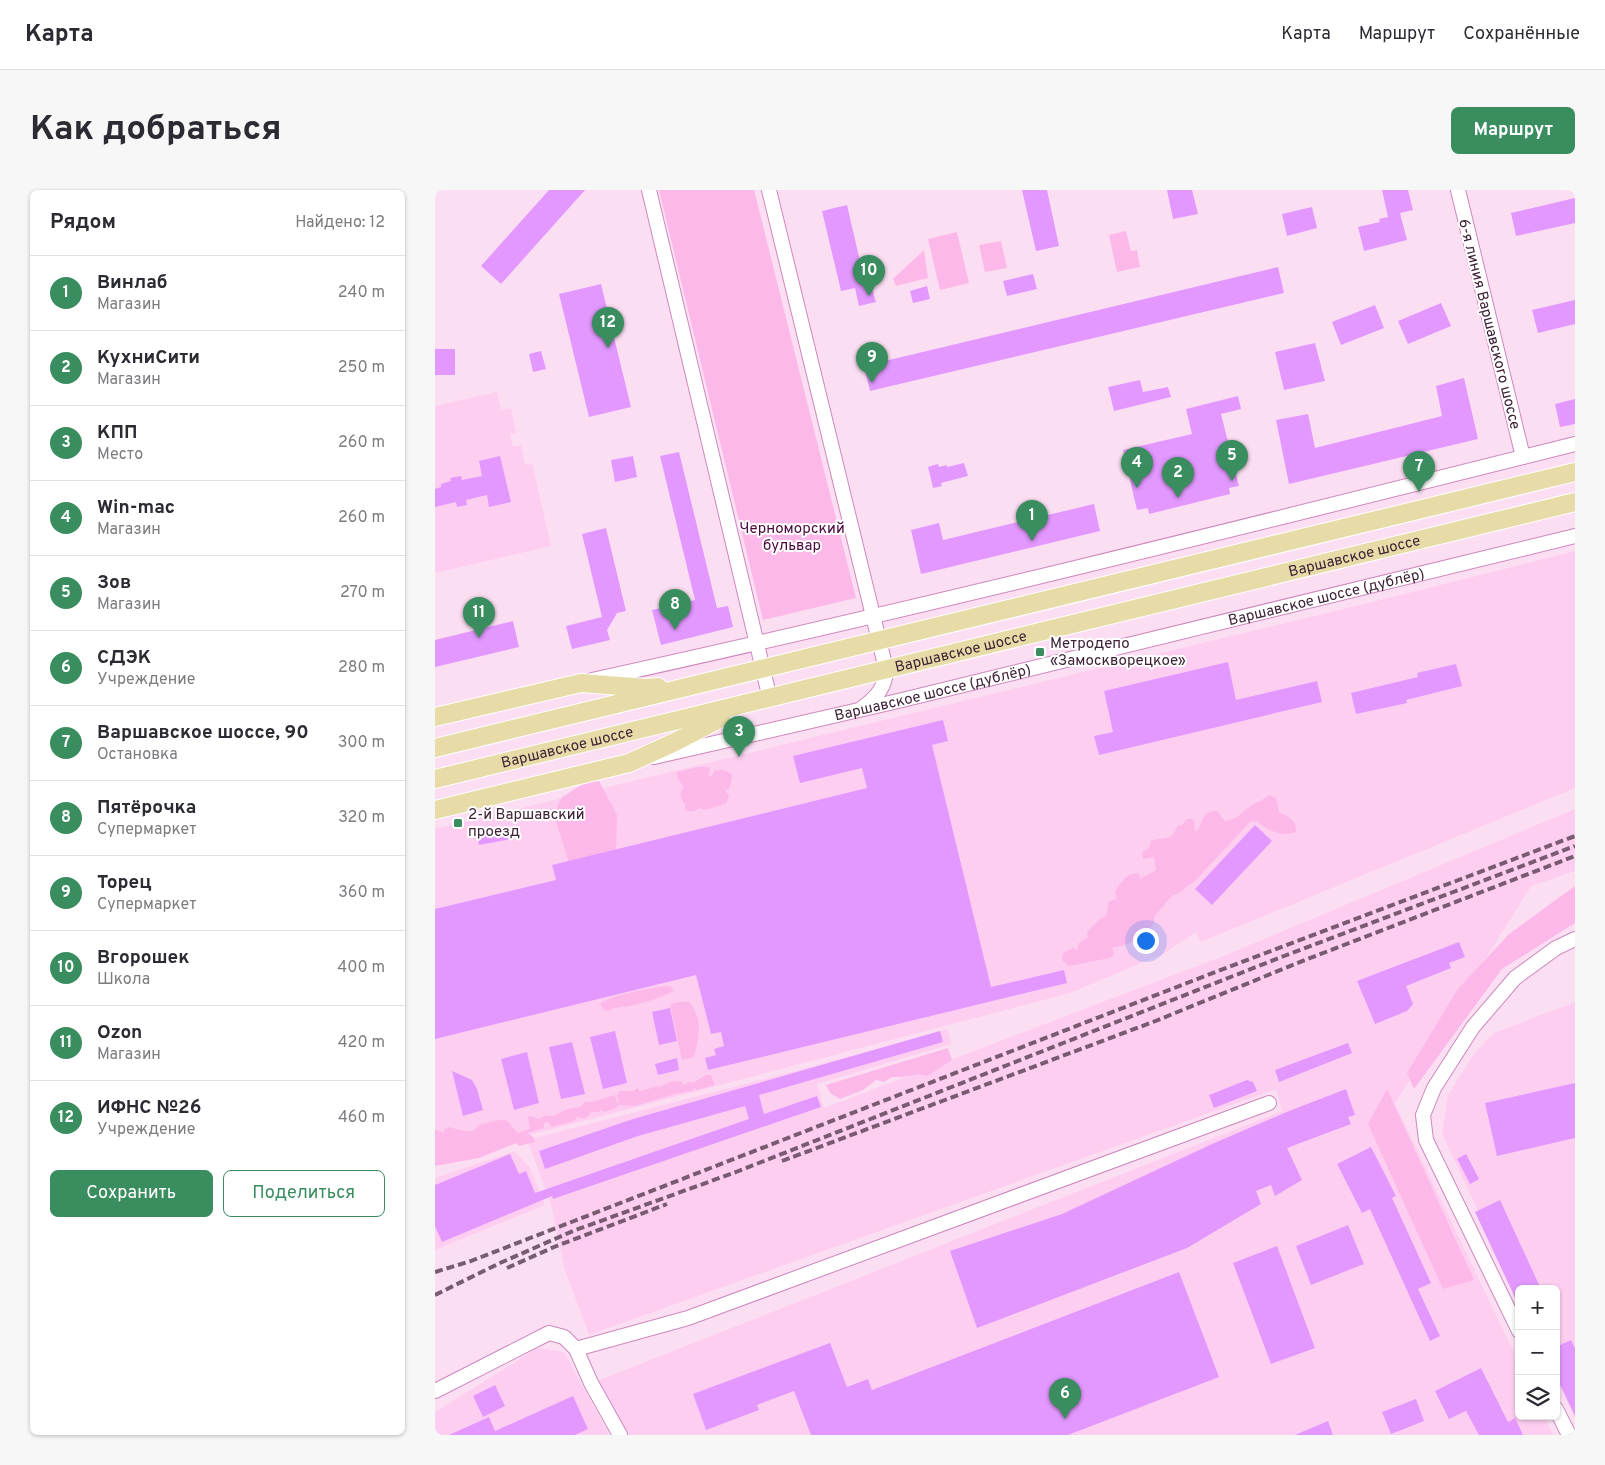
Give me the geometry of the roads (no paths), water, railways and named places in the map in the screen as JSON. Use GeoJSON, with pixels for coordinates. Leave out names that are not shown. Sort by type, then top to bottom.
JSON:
{"type":"FeatureCollection","features":[{"type":"Feature","properties":{"kind":"main road","name":"Варшавское шоссе"},"geometry":{"type":"LineString","coordinates":[[435,748],[1575,472]]}},
{"type":"Feature","properties":{"kind":"main road","name":"Варшавское шоссе"},"geometry":{"type":"LineString","coordinates":[[435,779],[1575,502]]}},
{"type":"Feature","properties":{"kind":"main road"},"geometry":{"type":"LineString","coordinates":[[435,717],[581,682],[647,688],[691,686]]}},
{"type":"Feature","properties":{"kind":"main road"},"geometry":{"type":"LineString","coordinates":[[629,763],[752,703]]}},
{"type":"Feature","properties":{"kind":"main road","name":"Варшавское шоссе (дублёр)"},"geometry":{"type":"LineString","coordinates":[[435,810],[629,763]]}},
{"type":"Feature","properties":{"kind":"street"},"geometry":{"type":"LineString","coordinates":[[649,190],[770,699]]}},
{"type":"Feature","properties":{"kind":"street"},"geometry":{"type":"LineString","coordinates":[[769,190],[886,669],[886,681],[879,692],[869,703],[857,711]]}},
{"type":"Feature","properties":{"kind":"street","name":"6-я линия Варшавского шоссе"},"geometry":{"type":"LineString","coordinates":[[1458,190],[1523,458]]}},
{"type":"Feature","properties":{"kind":"street"},"geometry":{"type":"LineString","coordinates":[[581,682],[873,617],[1575,444]]}},
{"type":"Feature","properties":{"kind":"street","name":"Варшавское шоссе (дублёр)"},"geometry":{"type":"LineString","coordinates":[[629,763],[857,711],[1575,536]]}},
{"type":"Feature","properties":{"kind":"street"},"geometry":{"type":"LineString","coordinates":[[1518,1330],[1426,1140],[1423,1115],[1434,1088],[1479,1020],[1515,978],[1556,948],[1575,939]]}},
{"type":"Feature","properties":{"kind":"street"},"geometry":{"type":"LineString","coordinates":[[576,1349],[688,1318],[1269,1103]]}},
{"type":"Feature","properties":{"kind":"street"},"geometry":{"type":"LineString","coordinates":[[435,1391],[549,1333],[564,1337],[576,1349],[591,1383],[621,1435]]}},
{"type":"Feature","properties":{"kind":"street"},"geometry":{"type":"LineString","coordinates":[[1560,1417],[1569,1435]]}},
{"type":"Feature","properties":{"kind":"railway"},"geometry":{"type":"LineString","coordinates":[[435,1272],[471,1261],[1218,971],[1575,836]]}},
{"type":"Feature","properties":{"kind":"railway"},"geometry":{"type":"LineString","coordinates":[[435,1295],[500,1263],[573,1231],[736,1172],[1284,956],[1575,846]]}},
{"type":"Feature","properties":{"kind":"railway"},"geometry":{"type":"LineString","coordinates":[[782,1161],[1153,1022],[1305,960],[1575,856]]}},
{"type":"Feature","properties":{"kind":"railway"},"geometry":{"type":"LineString","coordinates":[[507,1268],[554,1247],[667,1204]]}},
{"type":"Feature","properties":{"kind":"place","name":"Вгорошек"},"geometry":{"type":"Point","coordinates":[869,296]}},
{"type":"Feature","properties":{"kind":"place","name":"ИФНС №26"},"geometry":{"type":"Point","coordinates":[608,348]}},
{"type":"Feature","properties":{"kind":"place","name":"Торец"},"geometry":{"type":"Point","coordinates":[872,383]}},
{"type":"Feature","properties":{"kind":"place","name":"Зов"},"geometry":{"type":"Point","coordinates":[1232,481]}},
{"type":"Feature","properties":{"kind":"place","name":"Win-mac"},"geometry":{"type":"Point","coordinates":[1137,488]}},
{"type":"Feature","properties":{"kind":"place","name":"Варшавское шоссе, 90"},"geometry":{"type":"Point","coordinates":[1419,492]}},
{"type":"Feature","properties":{"kind":"place","name":"КухниСити"},"geometry":{"type":"Point","coordinates":[1178,498]}},
{"type":"Feature","properties":{"kind":"place","name":"Винлаб"},"geometry":{"type":"Point","coordinates":[1032,541]}},
{"type":"Feature","properties":{"kind":"place","name":"Пятёрочка"},"geometry":{"type":"Point","coordinates":[675,630]}},
{"type":"Feature","properties":{"kind":"place","name":"Ozon"},"geometry":{"type":"Point","coordinates":[479,638]}},
{"type":"Feature","properties":{"kind":"place","name":"Метродепо «Замоскворецкое»"},"geometry":{"type":"Point","coordinates":[1040,652]}},
{"type":"Feature","properties":{"kind":"place","name":"КПП"},"geometry":{"type":"Point","coordinates":[739,757]}},
{"type":"Feature","properties":{"kind":"place","name":"2-й Варшавский проезд"},"geometry":{"type":"Point","coordinates":[458,823]}},
{"type":"Feature","properties":{"kind":"place","name":"СДЭК"},"geometry":{"type":"Point","coordinates":[1065,1419]}},
{"type":"Feature","properties":{"kind":"park label","name":"Черноморский бульвар"},"geometry":{"type":"Point","coordinates":[792,536]}}]}
